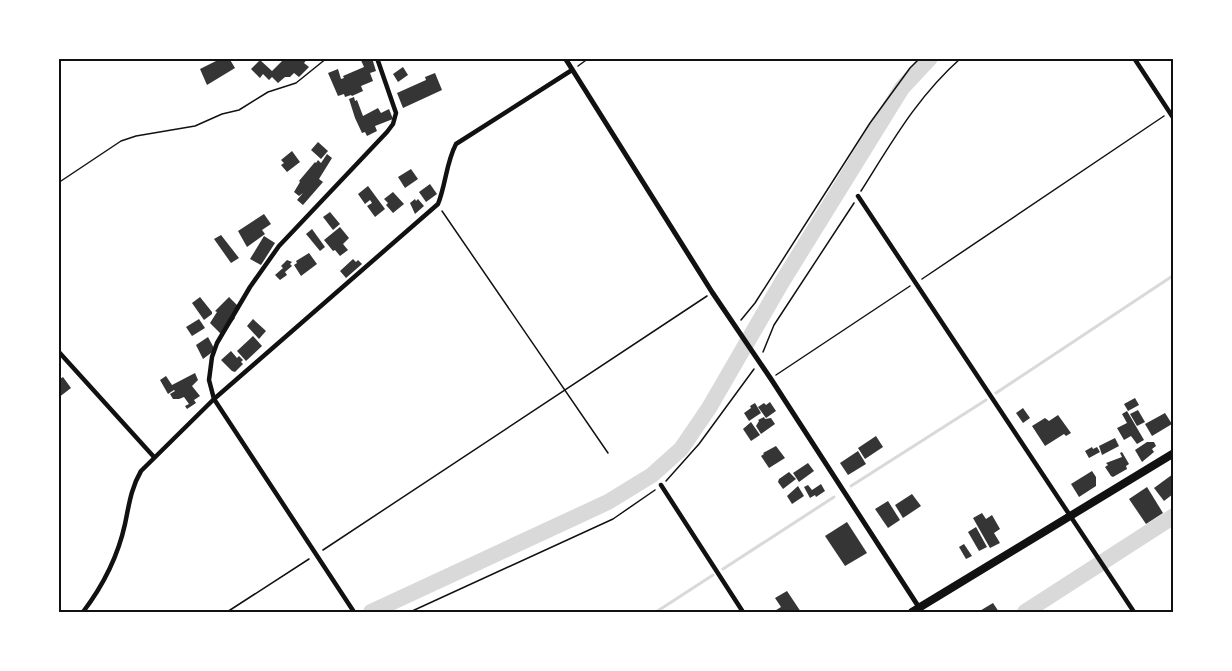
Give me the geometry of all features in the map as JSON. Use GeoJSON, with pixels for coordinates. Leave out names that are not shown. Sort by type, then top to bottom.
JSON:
{"type":"FeatureCollection","features":[{"type":"Feature","properties":{"kind":"highway"},"geometry":{"type":"LineString","coordinates":[[917,611],[1173,453]]}},
{"type":"Feature","properties":{"kind":"street"},"geometry":{"type":"LineString","coordinates":[[352,610],[214,399],[209,380],[212,357],[217,343],[250,288],[279,246],[393,124],[396,113],[377,58]]}},
{"type":"Feature","properties":{"kind":"street"},"geometry":{"type":"LineString","coordinates":[[566,58],[712,292],[771,379],[917,611]]}},
{"type":"Feature","properties":{"kind":"street"},"geometry":{"type":"LineString","coordinates":[[1134,58],[1173,119]]}},
{"type":"Feature","properties":{"kind":"street"},"geometry":{"type":"LineString","coordinates":[[82,612],[92,600],[111,564],[125,526],[134,483],[141,471],[214,399],[438,204],[445,185],[449,157],[456,144],[572,70]]}},
{"type":"Feature","properties":{"kind":"street"},"geometry":{"type":"LineString","coordinates":[[858,196],[1134,612]]}},
{"type":"Feature","properties":{"kind":"street"},"geometry":{"type":"LineString","coordinates":[[58,351],[154,457]]}},
{"type":"Feature","properties":{"kind":"street"},"geometry":{"type":"LineString","coordinates":[[661,485],[743,612]]}},
{"type":"Feature","properties":{"kind":"path"},"geometry":{"type":"LineString","coordinates":[[58,183],[121,141],[136,136],[195,126],[222,114],[239,110],[268,92],[296,83],[327,58]]}},
{"type":"Feature","properties":{"kind":"path"},"geometry":{"type":"LineString","coordinates":[[572,70],[589,58]]}},
{"type":"Feature","properties":{"kind":"path"},"geometry":{"type":"LineString","coordinates":[[737,328],[870,123],[910,68],[920,58]]}},
{"type":"Feature","properties":{"kind":"path"},"geometry":{"type":"LineString","coordinates":[[410,612],[613,519],[661,485],[699,444],[759,363],[774,325],[912,111],[938,78],[961,58]]}},
{"type":"Feature","properties":{"kind":"path"},"geometry":{"type":"LineString","coordinates":[[771,379],[1169,113]]}},
{"type":"Feature","properties":{"kind":"path"},"geometry":{"type":"LineString","coordinates":[[438,204],[608,453]]}},
{"type":"Feature","properties":{"kind":"path"},"geometry":{"type":"LineString","coordinates":[[227,612],[712,292]]}},
{"type":"Feature","properties":{"kind":"building"},"geometry":{"type":"Polygon","coordinates":[[[222,58],[229,58],[235,68],[207,85],[200,69],[222,58]]]}},
{"type":"Feature","properties":{"kind":"building"},"geometry":{"type":"Polygon","coordinates":[[[285,58],[308,58],[304,63],[309,67],[299,77],[294,73],[278,83],[272,77],[269,80],[263,74],[260,78],[251,69],[260,60],[272,71],[285,58]]]}},
{"type":"Feature","properties":{"kind":"building"},"geometry":{"type":"Polygon","coordinates":[[[360,58],[372,58],[376,71],[370,73],[373,81],[361,86],[363,91],[352,96],[345,97],[344,94],[338,96],[328,73],[338,69],[341,79],[344,78],[343,76],[364,67],[360,58]]]}},
{"type":"Feature","properties":{"kind":"building"},"geometry":{"type":"Polygon","coordinates":[[[403,67],[408,75],[398,82],[393,74],[403,67]]]}},
{"type":"Feature","properties":{"kind":"building"},"geometry":{"type":"Polygon","coordinates":[[[435,73],[442,90],[403,108],[397,93],[426,80],[425,77],[435,73]]]}},
{"type":"Feature","properties":{"kind":"building"},"geometry":{"type":"Polygon","coordinates":[[[354,97],[363,116],[378,108],[381,113],[389,109],[393,119],[375,126],[377,131],[367,136],[365,132],[362,133],[355,118],[349,99],[354,97]]]}},
{"type":"Feature","properties":{"kind":"building"},"geometry":{"type":"Polygon","coordinates":[[[318,142],[328,151],[321,159],[311,150],[318,142]]]}},
{"type":"Feature","properties":{"kind":"building"},"geometry":{"type":"Polygon","coordinates":[[[292,151],[300,162],[287,172],[281,165],[284,163],[281,160],[292,151]]]}},
{"type":"Feature","properties":{"kind":"building"},"geometry":{"type":"Polygon","coordinates":[[[327,154],[332,158],[319,179],[323,182],[303,205],[297,200],[303,193],[299,196],[294,192],[299,181],[315,162],[318,160],[321,163],[327,154]]]}},
{"type":"Feature","properties":{"kind":"building"},"geometry":{"type":"Polygon","coordinates":[[[411,169],[418,179],[405,188],[398,177],[411,169]]]}},
{"type":"Feature","properties":{"kind":"building"},"geometry":{"type":"Polygon","coordinates":[[[430,184],[437,194],[426,202],[419,192],[430,184]]]}},
{"type":"Feature","properties":{"kind":"building"},"geometry":{"type":"Polygon","coordinates":[[[368,186],[385,209],[375,217],[367,206],[372,203],[370,200],[365,204],[358,194],[368,186]]]}},
{"type":"Feature","properties":{"kind":"building"},"geometry":{"type":"Polygon","coordinates":[[[393,192],[404,204],[393,213],[384,199],[393,192]]]}},
{"type":"Feature","properties":{"kind":"building"},"geometry":{"type":"Polygon","coordinates":[[[415,199],[416,201],[418,199],[424,206],[415,214],[410,203],[415,199]]]}},
{"type":"Feature","properties":{"kind":"building"},"geometry":{"type":"Polygon","coordinates":[[[330,212],[340,224],[333,230],[323,217],[330,212]]]}},
{"type":"Feature","properties":{"kind":"building"},"geometry":{"type":"Polygon","coordinates":[[[264,214],[271,224],[262,230],[265,234],[247,247],[238,231],[264,214]]]}},
{"type":"Feature","properties":{"kind":"building"},"geometry":{"type":"Polygon","coordinates":[[[340,227],[349,238],[343,244],[348,250],[340,256],[324,240],[340,227]]]}},
{"type":"Feature","properties":{"kind":"building"},"geometry":{"type":"Polygon","coordinates":[[[312,229],[325,247],[320,251],[306,234],[312,229]]]}},
{"type":"Feature","properties":{"kind":"building"},"geometry":{"type":"Polygon","coordinates":[[[221,235],[239,258],[231,263],[214,239],[221,235]]]}},
{"type":"Feature","properties":{"kind":"building"},"geometry":{"type":"Polygon","coordinates":[[[264,236],[275,243],[261,265],[250,259],[264,236]]]}},
{"type":"Feature","properties":{"kind":"building"},"geometry":{"type":"Polygon","coordinates":[[[309,253],[317,264],[301,276],[294,265],[296,261],[309,253]]]}},
{"type":"Feature","properties":{"kind":"building"},"geometry":{"type":"Polygon","coordinates":[[[353,259],[362,264],[346,278],[340,271],[353,259]]]}},
{"type":"Feature","properties":{"kind":"building"},"geometry":{"type":"Polygon","coordinates":[[[287,260],[292,262],[290,264],[292,266],[285,272],[287,275],[280,280],[275,275],[283,268],[281,266],[287,260]]]}},
{"type":"Feature","properties":{"kind":"building"},"geometry":{"type":"Polygon","coordinates":[[[200,297],[212,312],[204,320],[192,303],[200,297]]]}},
{"type":"Feature","properties":{"kind":"building"},"geometry":{"type":"Polygon","coordinates":[[[229,297],[240,308],[222,335],[210,323],[217,312],[215,311],[229,297]]]}},
{"type":"Feature","properties":{"kind":"building"},"geometry":{"type":"Polygon","coordinates":[[[199,319],[205,328],[192,336],[186,327],[199,319]]]}},
{"type":"Feature","properties":{"kind":"building"},"geometry":{"type":"Polygon","coordinates":[[[253,319],[266,331],[259,339],[247,326],[253,319]]]}},
{"type":"Feature","properties":{"kind":"building"},"geometry":{"type":"Polygon","coordinates":[[[253,336],[262,346],[246,361],[237,351],[253,336]]]}},
{"type":"Feature","properties":{"kind":"building"},"geometry":{"type":"Polygon","coordinates":[[[208,337],[215,350],[203,359],[196,345],[208,337]]]}},
{"type":"Feature","properties":{"kind":"building"},"geometry":{"type":"Polygon","coordinates":[[[231,351],[237,358],[239,356],[243,360],[241,362],[243,364],[235,372],[221,360],[231,351]]]}},
{"type":"Feature","properties":{"kind":"building"},"geometry":{"type":"Polygon","coordinates":[[[195,373],[198,380],[192,386],[200,396],[194,400],[196,403],[187,409],[185,406],[189,404],[184,397],[173,399],[170,394],[175,391],[168,394],[160,380],[166,376],[172,385],[195,373]]]}},
{"type":"Feature","properties":{"kind":"building"},"geometry":{"type":"Polygon","coordinates":[[[63,377],[71,388],[58,398],[58,380],[63,377]]]}},
{"type":"Feature","properties":{"kind":"building"},"geometry":{"type":"Polygon","coordinates":[[[1135,398],[1139,405],[1128,411],[1124,404],[1135,398]]]}},
{"type":"Feature","properties":{"kind":"building"},"geometry":{"type":"Polygon","coordinates":[[[770,402],[776,411],[766,418],[758,407],[770,402]]]}},
{"type":"Feature","properties":{"kind":"building"},"geometry":{"type":"Polygon","coordinates":[[[755,403],[761,413],[749,421],[744,413],[755,403]]]}},
{"type":"Feature","properties":{"kind":"building"},"geometry":{"type":"Polygon","coordinates":[[[1023,408],[1030,418],[1023,423],[1016,413],[1023,408]]]}},
{"type":"Feature","properties":{"kind":"building"},"geometry":{"type":"Polygon","coordinates":[[[1138,410],[1145,422],[1137,426],[1130,414],[1138,410]]]}},
{"type":"Feature","properties":{"kind":"building"},"geometry":{"type":"Polygon","coordinates":[[[1127,411],[1144,440],[1137,444],[1131,436],[1124,440],[1117,428],[1127,423],[1122,414],[1127,411]]]}},
{"type":"Feature","properties":{"kind":"building"},"geometry":{"type":"Polygon","coordinates":[[[1165,413],[1172,424],[1152,436],[1145,424],[1165,413]]]}},
{"type":"Feature","properties":{"kind":"building"},"geometry":{"type":"Polygon","coordinates":[[[1058,415],[1071,433],[1066,436],[1064,434],[1045,446],[1032,426],[1045,418],[1049,421],[1058,415]]]}},
{"type":"Feature","properties":{"kind":"building"},"geometry":{"type":"Polygon","coordinates":[[[764,417],[765,419],[771,418],[775,424],[761,434],[756,426],[758,420],[764,417]]]}},
{"type":"Feature","properties":{"kind":"building"},"geometry":{"type":"Polygon","coordinates":[[[751,422],[760,435],[751,441],[743,429],[751,422]]]}},
{"type":"Feature","properties":{"kind":"building"},"geometry":{"type":"Polygon","coordinates":[[[876,436],[883,447],[865,459],[858,448],[876,436]]]}},
{"type":"Feature","properties":{"kind":"building"},"geometry":{"type":"Polygon","coordinates":[[[1115,438],[1119,446],[1102,455],[1099,446],[1115,438]]]}},
{"type":"Feature","properties":{"kind":"building"},"geometry":{"type":"Polygon","coordinates":[[[1147,442],[1154,442],[1156,446],[1152,449],[1154,452],[1142,462],[1135,450],[1147,442]]]}},
{"type":"Feature","properties":{"kind":"building"},"geometry":{"type":"Polygon","coordinates":[[[776,446],[785,458],[769,468],[761,456],[776,446]]]}},
{"type":"Feature","properties":{"kind":"building"},"geometry":{"type":"Polygon","coordinates":[[[1092,447],[1093,449],[1097,447],[1100,452],[1089,458],[1085,451],[1092,447]]]}},
{"type":"Feature","properties":{"kind":"building"},"geometry":{"type":"Polygon","coordinates":[[[858,451],[866,464],[848,475],[840,463],[858,451]]]}},
{"type":"Feature","properties":{"kind":"building"},"geometry":{"type":"Polygon","coordinates":[[[1122,452],[1129,464],[1126,466],[1127,469],[1113,477],[1105,467],[1108,465],[1106,463],[1122,457],[1120,453],[1122,452]]]}},
{"type":"Feature","properties":{"kind":"building"},"geometry":{"type":"Polygon","coordinates":[[[808,463],[814,471],[799,482],[793,473],[808,463]]]}},
{"type":"Feature","properties":{"kind":"building"},"geometry":{"type":"Polygon","coordinates":[[[1092,471],[1096,477],[1096,486],[1079,497],[1071,484],[1092,471]]]}},
{"type":"Feature","properties":{"kind":"building"},"geometry":{"type":"Polygon","coordinates":[[[789,472],[796,479],[783,489],[778,482],[779,479],[789,472]]]}},
{"type":"Feature","properties":{"kind":"building"},"geometry":{"type":"Polygon","coordinates":[[[1173,474],[1173,494],[1164,501],[1154,488],[1173,474]]]}},
{"type":"Feature","properties":{"kind":"building"},"geometry":{"type":"Polygon","coordinates":[[[821,484],[825,491],[810,498],[804,487],[808,485],[812,490],[821,484]]]}},
{"type":"Feature","properties":{"kind":"building"},"geometry":{"type":"Polygon","coordinates":[[[798,486],[804,496],[792,504],[787,496],[798,486]]]}},
{"type":"Feature","properties":{"kind":"building"},"geometry":{"type":"Polygon","coordinates":[[[1147,487],[1163,513],[1146,524],[1129,499],[1147,487]]]}},
{"type":"Feature","properties":{"kind":"building"},"geometry":{"type":"Polygon","coordinates":[[[912,494],[921,506],[903,518],[895,505],[912,494]]]}},
{"type":"Feature","properties":{"kind":"building"},"geometry":{"type":"Polygon","coordinates":[[[888,501],[900,520],[888,528],[875,509],[888,501]]]}},
{"type":"Feature","properties":{"kind":"building"},"geometry":{"type":"Polygon","coordinates":[[[982,513],[986,519],[992,515],[1000,529],[994,533],[1000,543],[990,548],[973,518],[982,513]]]}},
{"type":"Feature","properties":{"kind":"building"},"geometry":{"type":"Polygon","coordinates":[[[847,522],[867,553],[845,566],[825,536],[847,522]]]}},
{"type":"Feature","properties":{"kind":"building"},"geometry":{"type":"Polygon","coordinates":[[[976,527],[987,547],[979,551],[968,532],[976,527]]]}},
{"type":"Feature","properties":{"kind":"building"},"geometry":{"type":"Polygon","coordinates":[[[964,544],[972,556],[966,559],[959,547],[964,544]]]}},
{"type":"Feature","properties":{"kind":"building"},"geometry":{"type":"Polygon","coordinates":[[[787,591],[801,612],[773,612],[781,607],[775,598],[787,591]]]}},
{"type":"Feature","properties":{"kind":"building"},"geometry":{"type":"Polygon","coordinates":[[[993,603],[999,612],[978,612],[993,603]]]}},
{"type":"Feature","properties":{"kind":"waterway"},"geometry":{"type":"LineString","coordinates":[[371,612],[608,502],[652,475],[681,449],[709,408],[782,282],[902,88],[930,58]]}},
{"type":"Feature","properties":{"kind":"waterway"},"geometry":{"type":"LineString","coordinates":[[996,393],[1174,275]]}},
{"type":"Feature","properties":{"kind":"waterway"},"geometry":{"type":"LineString","coordinates":[[851,486],[986,400]]}},
{"type":"Feature","properties":{"kind":"waterway"},"geometry":{"type":"LineString","coordinates":[[723,569],[834,497]]}},
{"type":"Feature","properties":{"kind":"waterway"},"geometry":{"type":"LineString","coordinates":[[1025,612],[1174,516]]}},
{"type":"Feature","properties":{"kind":"waterway"},"geometry":{"type":"LineString","coordinates":[[656,612],[713,575]]}}]}
